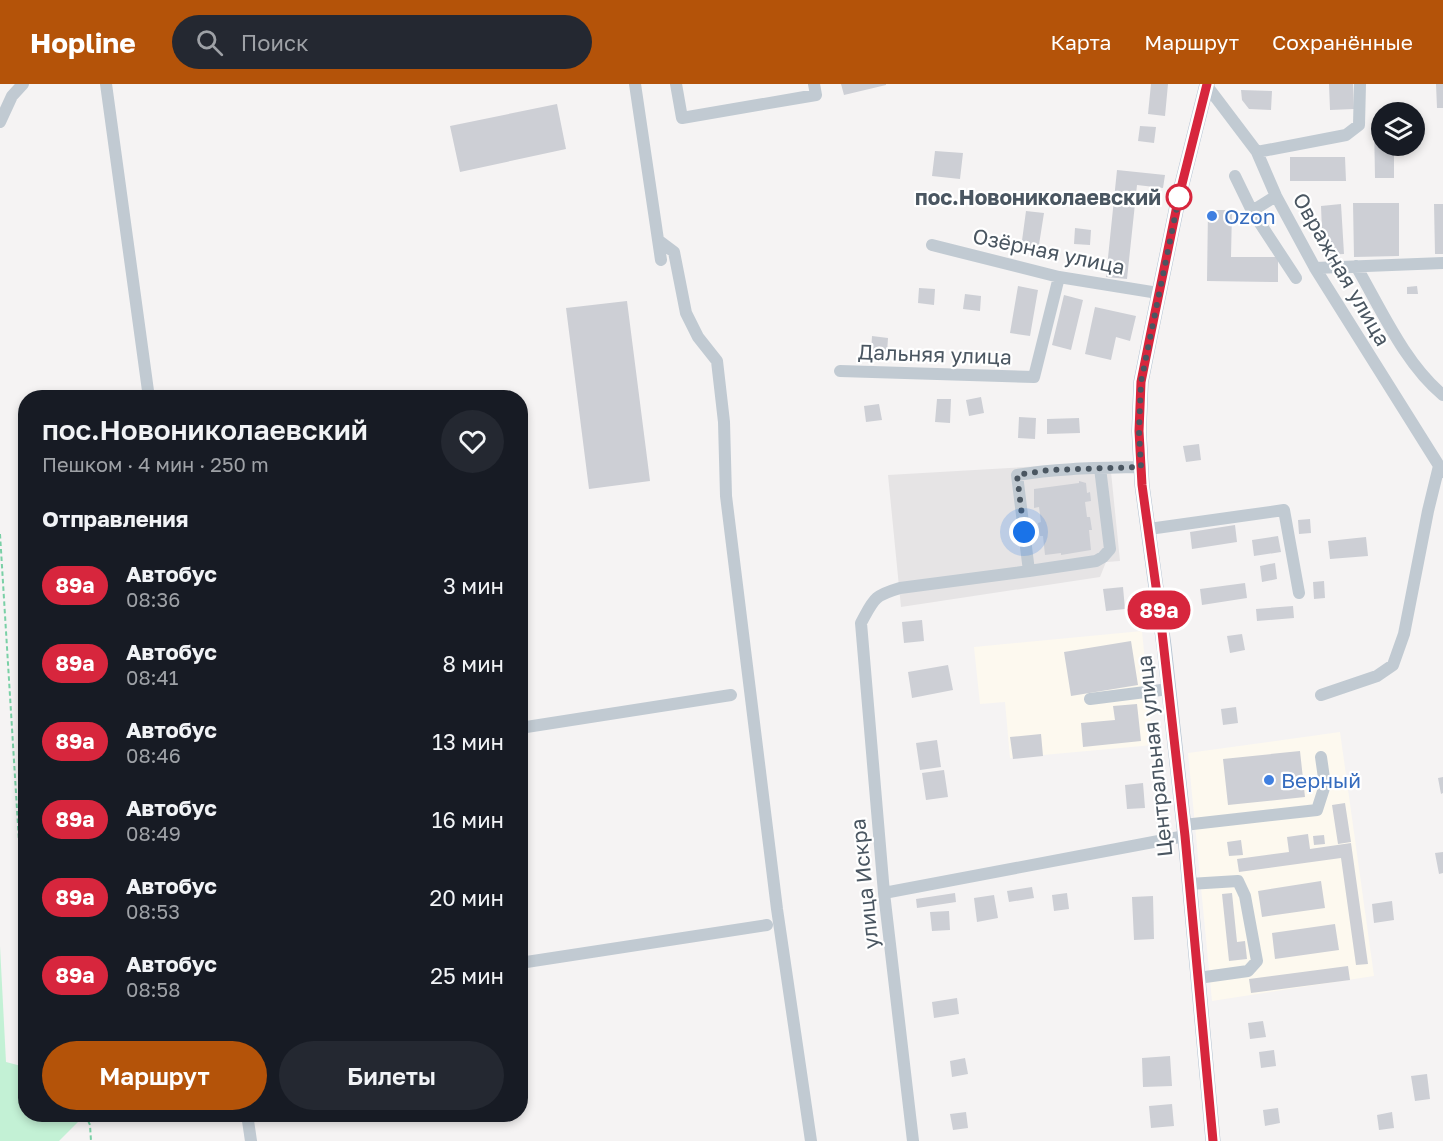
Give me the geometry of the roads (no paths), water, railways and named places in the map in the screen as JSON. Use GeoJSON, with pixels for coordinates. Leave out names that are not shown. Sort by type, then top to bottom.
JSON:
{"type":"FeatureCollection","features":[{"type":"Feature","properties":{"kind":"main road","name":"Центральная улица"},"geometry":{"type":"LineString","coordinates":[[1207,85],[1158,293],[1141,382],[1139,431],[1141,467],[1184,831],[1213,1141]]}},
{"type":"Feature","properties":{"kind":"street"},"geometry":{"type":"LineString","coordinates":[[0,122],[12,96],[23,84]]}},
{"type":"Feature","properties":{"kind":"street"},"geometry":{"type":"LineString","coordinates":[[106,84],[148,390]]}},
{"type":"Feature","properties":{"kind":"street"},"geometry":{"type":"LineString","coordinates":[[635,84],[661,260]]}},
{"type":"Feature","properties":{"kind":"street"},"geometry":{"type":"LineString","coordinates":[[676,84],[682,118],[816,95],[814,84]]}},
{"type":"Feature","properties":{"kind":"street"},"geometry":{"type":"LineString","coordinates":[[1257,152],[1346,135],[1359,125],[1360,84]]}},
{"type":"Feature","properties":{"kind":"street","name":"Овражная улица"},"geometry":{"type":"LineString","coordinates":[[1207,85],[1257,152],[1276,196],[1315,268],[1441,469]]}},
{"type":"Feature","properties":{"kind":"street"},"geometry":{"type":"LineString","coordinates":[[1234,176],[1252,211],[1296,278]]}},
{"type":"Feature","properties":{"kind":"street"},"geometry":{"type":"LineString","coordinates":[[1252,211],[1276,196]]}},
{"type":"Feature","properties":{"kind":"street"},"geometry":{"type":"LineString","coordinates":[[658,240],[674,252],[686,313],[698,337],[717,361],[724,422],[726,496],[777,909],[811,1141]]}},
{"type":"Feature","properties":{"kind":"street","name":"Озёрная улица"},"geometry":{"type":"LineString","coordinates":[[932,245],[1059,277],[1158,293]]}},
{"type":"Feature","properties":{"kind":"street"},"geometry":{"type":"LineString","coordinates":[[1315,268],[1443,263]]}},
{"type":"Feature","properties":{"kind":"street"},"geometry":{"type":"LineString","coordinates":[[1356,266],[1408,354],[1432,386],[1443,395]]}},
{"type":"Feature","properties":{"kind":"street","name":"Дальняя улица"},"geometry":{"type":"LineString","coordinates":[[840,371],[1034,376],[1059,277]]}},
{"type":"Feature","properties":{"kind":"street"},"geometry":{"type":"LineString","coordinates":[[1100,468],[1110,549],[1096,561],[1029,571],[1017,475],[1049,470],[1100,468],[1141,467]]}},
{"type":"Feature","properties":{"kind":"street"},"geometry":{"type":"LineString","coordinates":[[1321,694],[1377,676],[1393,665],[1404,634],[1428,511],[1441,469]]}},
{"type":"Feature","properties":{"kind":"street"},"geometry":{"type":"LineString","coordinates":[[1149,529],[1284,510],[1299,593]]}},
{"type":"Feature","properties":{"kind":"street","name":"улица Искра"},"geometry":{"type":"LineString","coordinates":[[913,1141],[884,893],[861,623],[872,603],[881,594],[900,588],[1029,571]]}},
{"type":"Feature","properties":{"kind":"street"},"geometry":{"type":"LineString","coordinates":[[1090,699],[1168,689]]}},
{"type":"Feature","properties":{"kind":"street"},"geometry":{"type":"LineString","coordinates":[[528,727],[731,695]]}},
{"type":"Feature","properties":{"kind":"street"},"geometry":{"type":"LineString","coordinates":[[884,893],[1184,831],[1317,810],[1325,785],[1321,757]]}},
{"type":"Feature","properties":{"kind":"street"},"geometry":{"type":"LineString","coordinates":[[1189,884],[1238,881],[1245,896],[1257,961],[1248,971],[1198,978]]}},
{"type":"Feature","properties":{"kind":"street"},"geometry":{"type":"LineString","coordinates":[[528,962],[767,925]]}},
{"type":"Feature","properties":{"kind":"street"},"geometry":{"type":"LineString","coordinates":[[248,1122],[251,1141]]}},
{"type":"Feature","properties":{"kind":"place","name":"пос.Новониколаевский"},"geometry":{"type":"Point","coordinates":[1179,197]}},
{"type":"Feature","properties":{"kind":"place","name":"Ozon"},"geometry":{"type":"Point","coordinates":[1212,216]}},
{"type":"Feature","properties":{"kind":"place","name":"Верный"},"geometry":{"type":"Point","coordinates":[1269,780]}}]}
